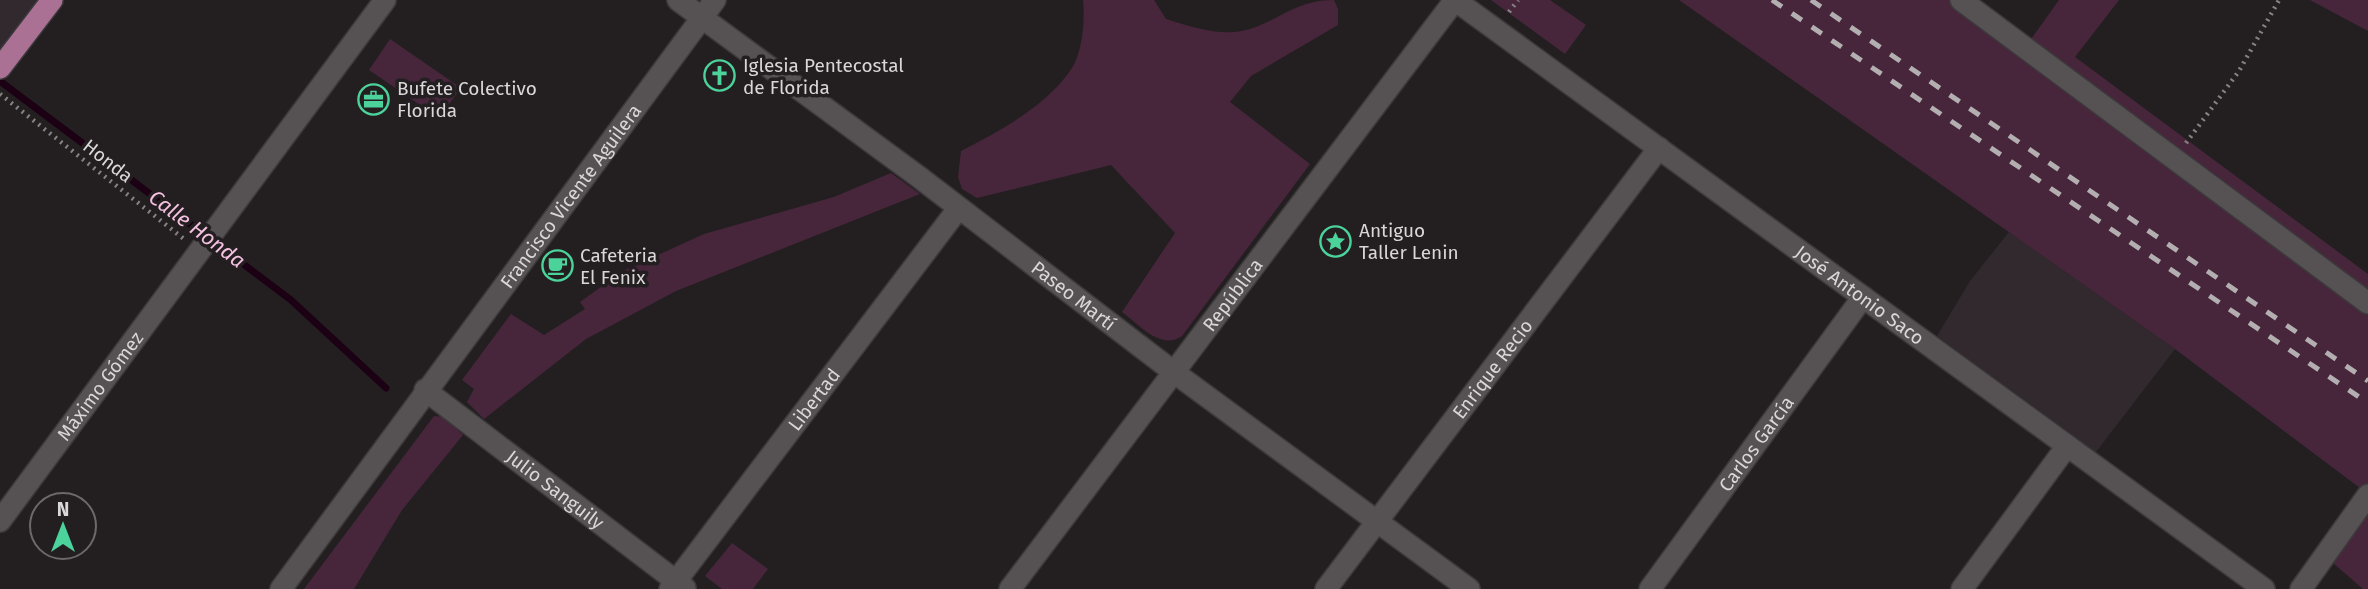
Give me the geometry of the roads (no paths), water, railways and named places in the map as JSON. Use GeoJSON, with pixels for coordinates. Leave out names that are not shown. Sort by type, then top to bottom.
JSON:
{"type":"FeatureCollection","features":[{"type":"Feature","properties":{"kind":"main road"},"geometry":{"type":"LineString","coordinates":[[4,63],[52,0]]}},
{"type":"Feature","properties":{"kind":"street","name":"Máximo Gómez"},"geometry":{"type":"LineString","coordinates":[[0,521],[385,0]]}},
{"type":"Feature","properties":{"kind":"street","name":"Paseo Martí"},"geometry":{"type":"LineString","coordinates":[[678,0],[1175,373],[1469,589]]}},
{"type":"Feature","properties":{"kind":"street","name":"Francisco Vicente Aguilera"},"geometry":{"type":"LineString","coordinates":[[281,589],[425,390],[715,0]]}},
{"type":"Feature","properties":{"kind":"street","name":"José Antonio Saco"},"geometry":{"type":"LineString","coordinates":[[1455,0],[2264,589]]}},
{"type":"Feature","properties":{"kind":"street","name":"República"},"geometry":{"type":"LineString","coordinates":[[1010,589],[1455,0]]}},
{"type":"Feature","properties":{"kind":"street"},"geometry":{"type":"LineString","coordinates":[[1961,0],[2368,303]]}},
{"type":"Feature","properties":{"kind":"street","name":"Enrique Recio"},"geometry":{"type":"LineString","coordinates":[[1326,589],[1659,148]]}},
{"type":"Feature","properties":{"kind":"street","name":"Libertad"},"geometry":{"type":"LineString","coordinates":[[677,586],[958,209]]}},
{"type":"Feature","properties":{"kind":"street","name":"Carlos García"},"geometry":{"type":"LineString","coordinates":[[1650,589],[1863,296]]}},
{"type":"Feature","properties":{"kind":"street","name":"Julio Sanguily"},"geometry":{"type":"LineString","coordinates":[[425,390],[677,586]]}},
{"type":"Feature","properties":{"kind":"street"},"geometry":{"type":"LineString","coordinates":[[1962,589],[2067,446]]}},
{"type":"Feature","properties":{"kind":"street"},"geometry":{"type":"LineString","coordinates":[[2301,589],[2368,495]]}},
{"type":"Feature","properties":{"kind":"waterway","name":"Calle Honda"},"geometry":{"type":"LineString","coordinates":[[0,81],[291,300],[386,388]]}},
{"type":"Feature","properties":{"kind":"railway"},"geometry":{"type":"LineString","coordinates":[[1772,0],[2368,403]]}},
{"type":"Feature","properties":{"kind":"railway"},"geometry":{"type":"LineString","coordinates":[[1811,0],[2368,381]]}},
{"type":"Feature","properties":{"kind":"place","name":"Iglesia Pentecostal de Florida"},"geometry":{"type":"Point","coordinates":[720,76]}},
{"type":"Feature","properties":{"kind":"place","name":"Bufete Colectivo Florida"},"geometry":{"type":"Point","coordinates":[374,99]}},
{"type":"Feature","properties":{"kind":"place","name":"Antiguo Taller Lenin"},"geometry":{"type":"Point","coordinates":[1336,241]}},
{"type":"Feature","properties":{"kind":"place","name":"Cafeteria El Fenix"},"geometry":{"type":"Point","coordinates":[557,266]}}]}
